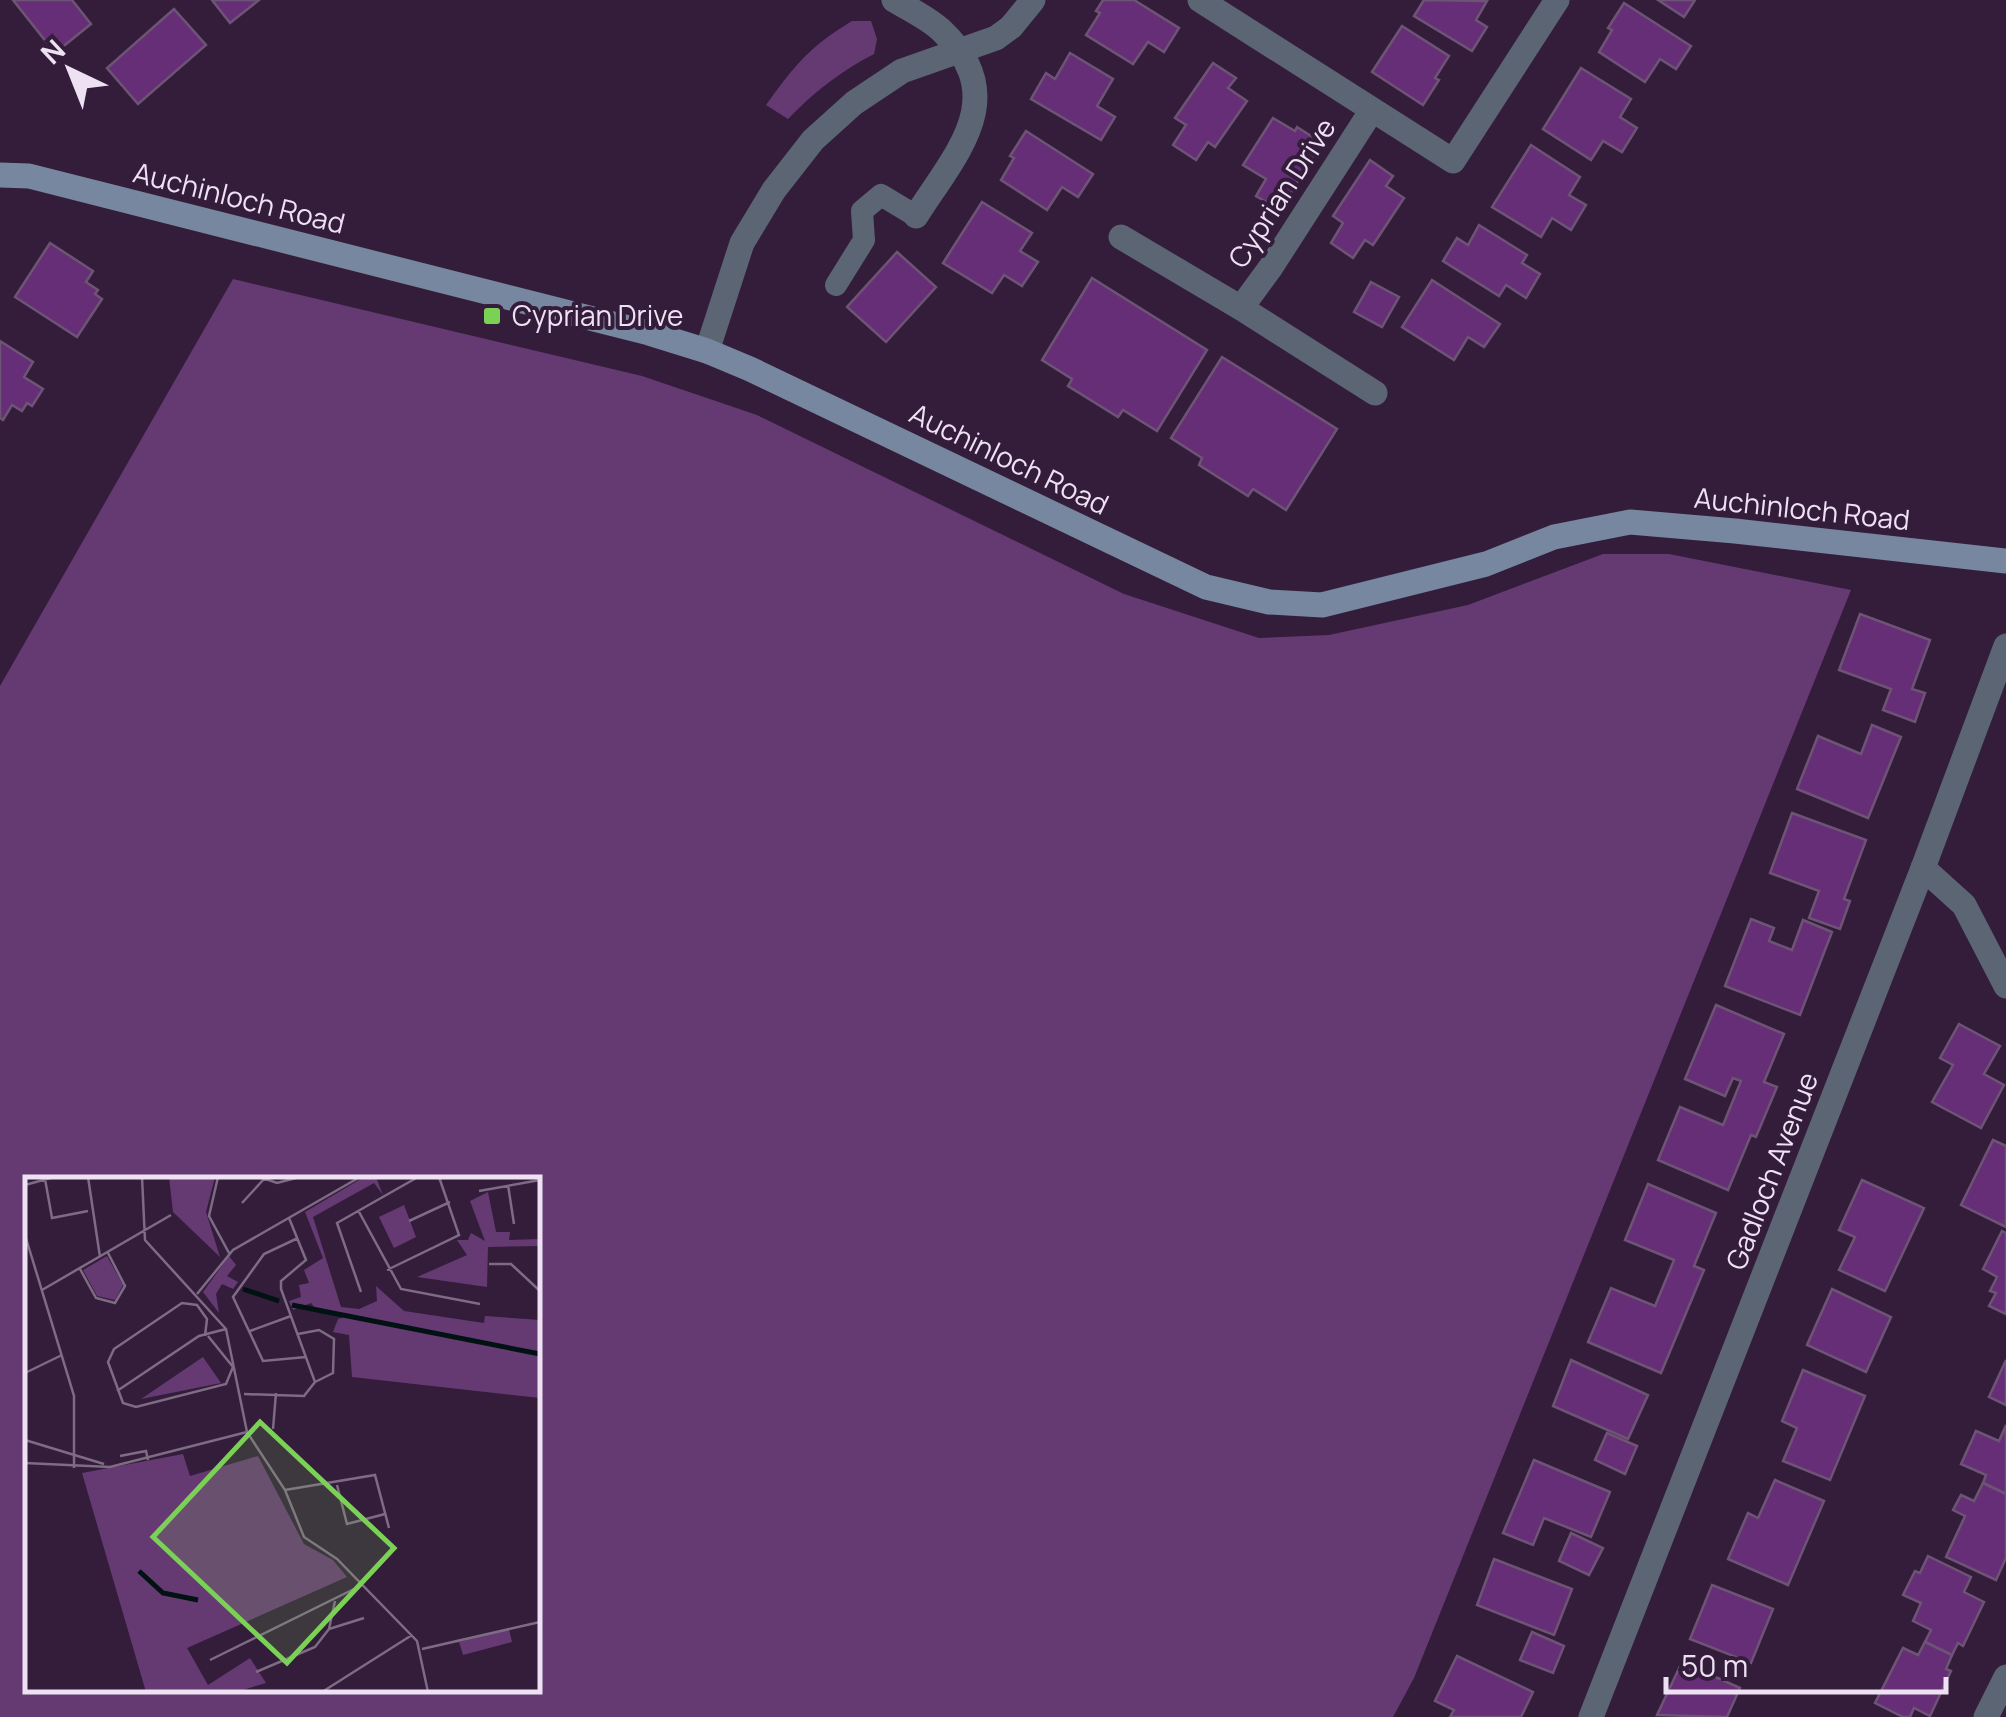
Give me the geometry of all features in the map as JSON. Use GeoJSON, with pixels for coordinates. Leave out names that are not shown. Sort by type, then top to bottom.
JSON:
{"type":"FeatureCollection","features":[{"type":"Feature","properties":{"kind":"main road","name":"Auchinloch Road"},"geometry":{"type":"LineString","coordinates":[[0,175],[29,176],[707,351],[1206,587],[1269,602],[1322,605],[1486,564],[1554,537],[1630,522],[2006,561]]}},
{"type":"Feature","properties":{"kind":"street"},"geometry":{"type":"LineString","coordinates":[[894,0],[939,28],[960,52],[971,74],[977,100],[973,122],[962,144],[916,216]]}},
{"type":"Feature","properties":{"kind":"street"},"geometry":{"type":"LineString","coordinates":[[707,351],[742,243],[774,190],[813,140],[854,103],[902,71],[996,38],[1012,28],[1033,0]]}},
{"type":"Feature","properties":{"kind":"street","name":"Cyprian Drive"},"geometry":{"type":"LineString","coordinates":[[1200,0],[1453,161],[1557,0]]}},
{"type":"Feature","properties":{"kind":"street","name":"Cyprian Drive"},"geometry":{"type":"LineString","coordinates":[[1241,308],[1372,110]]}},
{"type":"Feature","properties":{"kind":"street","name":"Cyprian Drive"},"geometry":{"type":"LineString","coordinates":[[1121,237],[1374,392]]}},
{"type":"Feature","properties":{"kind":"street","name":"Gadloch Avenue"},"geometry":{"type":"LineString","coordinates":[[1591,1717],[2006,646]]}},
{"type":"Feature","properties":{"kind":"street"},"geometry":{"type":"LineString","coordinates":[[1923,868],[1964,905],[2006,986]]}},
{"type":"Feature","properties":{"kind":"street"},"geometry":{"type":"LineString","coordinates":[[1986,1717],[2006,1678]]}},
{"type":"Feature","properties":{"kind":"lane"},"geometry":{"type":"LineString","coordinates":[[836,285],[864,240],[862,211],[880,195],[916,216]]}},
{"type":"Feature","properties":{"kind":"shaded area"},"geometry":{"type":"Polygon","coordinates":[[[852,21],[871,21],[877,39],[874,54],[828,83],[788,119],[766,105],[804,58],[852,21]]]}},
{"type":"Feature","properties":{"kind":"shaded area"},"geometry":{"type":"Polygon","coordinates":[[[233,279],[642,376],[757,415],[1124,594],[1259,638],[1329,635],[1468,605],[1603,554],[1669,554],[1851,590],[1414,1678],[1393,1717],[0,1717],[0,686],[233,279]]]}},
{"type":"Feature","properties":{"kind":"building"},"geometry":{"type":"Polygon","coordinates":[[[13,0],[72,0],[91,24],[55,53],[13,0]]]}},
{"type":"Feature","properties":{"kind":"building"},"geometry":{"type":"Polygon","coordinates":[[[212,0],[259,0],[230,23],[212,0]]]}},
{"type":"Feature","properties":{"kind":"building"},"geometry":{"type":"Polygon","coordinates":[[[1103,0],[1134,0],[1179,28],[1164,52],[1148,42],[1133,64],[1086,35],[1103,0]]]}},
{"type":"Feature","properties":{"kind":"building"},"geometry":{"type":"Polygon","coordinates":[[[1424,0],[1487,1],[1476,20],[1487,27],[1472,51],[1414,16],[1424,0]]]}},
{"type":"Feature","properties":{"kind":"building"},"geometry":{"type":"Polygon","coordinates":[[[1658,0],[1695,0],[1684,17],[1658,0]]]}},
{"type":"Feature","properties":{"kind":"building"},"geometry":{"type":"Polygon","coordinates":[[[1624,3],[1691,46],[1676,69],[1660,59],[1645,82],[1599,52],[1624,3]]]}},
{"type":"Feature","properties":{"kind":"building"},"geometry":{"type":"Polygon","coordinates":[[[174,9],[206,45],[138,104],[107,68],[174,9]]]}},
{"type":"Feature","properties":{"kind":"building"},"geometry":{"type":"Polygon","coordinates":[[[1402,26],[1449,56],[1423,105],[1372,72],[1402,26]]]}},
{"type":"Feature","properties":{"kind":"building"},"geometry":{"type":"Polygon","coordinates":[[[1070,53],[1113,79],[1097,106],[1115,117],[1101,140],[1031,99],[1046,73],[1055,79],[1070,53]]]}},
{"type":"Feature","properties":{"kind":"building"},"geometry":{"type":"Polygon","coordinates":[[[1213,63],[1236,78],[1228,88],[1247,101],[1215,147],[1208,142],[1196,160],[1173,145],[1186,125],[1175,118],[1213,63]]]}},
{"type":"Feature","properties":{"kind":"building"},"geometry":{"type":"Polygon","coordinates":[[[1581,68],[1631,99],[1620,117],[1637,128],[1622,152],[1603,141],[1591,160],[1543,129],[1581,68]]]}},
{"type":"Feature","properties":{"kind":"building"},"geometry":{"type":"Polygon","coordinates":[[[1273,118],[1322,143],[1280,210],[1256,196],[1266,179],[1243,165],[1273,118]]]}},
{"type":"Feature","properties":{"kind":"building"},"geometry":{"type":"Polygon","coordinates":[[[1026,131],[1093,174],[1078,197],[1062,187],[1047,210],[1001,180],[1026,131]]]}},
{"type":"Feature","properties":{"kind":"building"},"geometry":{"type":"Polygon","coordinates":[[[1531,145],[1580,177],[1569,195],[1586,205],[1571,230],[1552,218],[1541,237],[1492,207],[1531,145]]]}},
{"type":"Feature","properties":{"kind":"building"},"geometry":{"type":"Polygon","coordinates":[[[1370,160],[1393,176],[1386,186],[1404,198],[1373,245],[1365,240],[1353,258],[1331,243],[1343,223],[1333,216],[1370,160]]]}},
{"type":"Feature","properties":{"kind":"building"},"geometry":{"type":"Polygon","coordinates":[[[982,202],[1032,233],[1020,251],[1038,262],[1022,286],[1004,275],[992,293],[943,263],[982,202]]]}},
{"type":"Feature","properties":{"kind":"building"},"geometry":{"type":"Polygon","coordinates":[[[1479,225],[1527,255],[1522,263],[1540,274],[1526,298],[1506,285],[1499,296],[1443,261],[1457,238],[1468,245],[1479,225]]]}},
{"type":"Feature","properties":{"kind":"building"},"geometry":{"type":"Polygon","coordinates":[[[50,243],[93,271],[86,282],[98,290],[95,294],[102,299],[77,337],[15,297],[50,243]]]}},
{"type":"Feature","properties":{"kind":"building"},"geometry":{"type":"Polygon","coordinates":[[[897,252],[936,287],[886,342],[847,307],[897,252]]]}},
{"type":"Feature","properties":{"kind":"building"},"geometry":{"type":"Polygon","coordinates":[[[1092,278],[1207,350],[1157,431],[1123,410],[1118,417],[1068,386],[1072,379],[1042,360],[1092,278]]]}},
{"type":"Feature","properties":{"kind":"building"},"geometry":{"type":"Polygon","coordinates":[[[1432,280],[1500,324],[1484,347],[1468,337],[1454,360],[1402,327],[1432,280]]]}},
{"type":"Feature","properties":{"kind":"building"},"geometry":{"type":"Polygon","coordinates":[[[1371,282],[1399,297],[1382,327],[1354,312],[1371,282]]]}},
{"type":"Feature","properties":{"kind":"building"},"geometry":{"type":"Polygon","coordinates":[[[0,341],[33,362],[24,377],[43,389],[32,406],[27,403],[22,411],[12,405],[3,420],[0,418],[0,341]]]}},
{"type":"Feature","properties":{"kind":"building"},"geometry":{"type":"Polygon","coordinates":[[[1222,357],[1337,429],[1286,510],[1253,489],[1248,496],[1199,465],[1202,458],[1171,438],[1222,357]]]}},
{"type":"Feature","properties":{"kind":"building"},"geometry":{"type":"Polygon","coordinates":[[[1860,614],[1930,640],[1912,689],[1925,693],[1915,722],[1883,710],[1891,689],[1839,670],[1860,614]]]}},
{"type":"Feature","properties":{"kind":"building"},"geometry":{"type":"Polygon","coordinates":[[[1872,725],[1901,737],[1868,818],[1797,789],[1818,736],[1861,754],[1872,725]]]}},
{"type":"Feature","properties":{"kind":"building"},"geometry":{"type":"Polygon","coordinates":[[[1792,813],[1866,840],[1844,899],[1850,901],[1840,929],[1809,918],[1819,891],[1770,873],[1792,813]]]}},
{"type":"Feature","properties":{"kind":"building"},"geometry":{"type":"Polygon","coordinates":[[[1751,919],[1774,928],[1769,941],[1792,950],[1803,920],[1832,932],[1800,1015],[1725,986],[1751,919]]]}},
{"type":"Feature","properties":{"kind":"building"},"geometry":{"type":"Polygon","coordinates":[[[1716,1005],[1784,1034],[1764,1082],[1777,1087],[1728,1190],[1658,1160],[1680,1107],[1723,1125],[1741,1081],[1733,1078],[1725,1096],[1685,1079],[1716,1005]]]}},
{"type":"Feature","properties":{"kind":"building"},"geometry":{"type":"Polygon","coordinates":[[[1959,1024],[2000,1046],[1984,1074],[2004,1085],[1981,1128],[1932,1102],[1953,1065],[1940,1058],[1959,1024]]]}},
{"type":"Feature","properties":{"kind":"building"},"geometry":{"type":"Polygon","coordinates":[[[1993,1140],[2006,1146],[2006,1227],[1961,1205],[1993,1140]]]}},
{"type":"Feature","properties":{"kind":"building"},"geometry":{"type":"Polygon","coordinates":[[[1862,1180],[1924,1208],[1885,1291],[1839,1270],[1855,1237],[1839,1230],[1862,1180]]]}},
{"type":"Feature","properties":{"kind":"building"},"geometry":{"type":"Polygon","coordinates":[[[1648,1184],[1716,1213],[1694,1266],[1704,1270],[1661,1373],[1588,1342],[1611,1288],[1655,1306],[1674,1260],[1625,1240],[1648,1184]]]}},
{"type":"Feature","properties":{"kind":"building"},"geometry":{"type":"Polygon","coordinates":[[[2002,1231],[2006,1233],[2006,1314],[1989,1306],[1996,1293],[1990,1291],[1997,1277],[1983,1269],[2002,1231]]]}},
{"type":"Feature","properties":{"kind":"building"},"geometry":{"type":"Polygon","coordinates":[[[1832,1289],[1891,1317],[1866,1372],[1807,1345],[1832,1289]]]}},
{"type":"Feature","properties":{"kind":"building"},"geometry":{"type":"Polygon","coordinates":[[[1571,1360],[1648,1395],[1628,1439],[1553,1406],[1571,1360]]]}},
{"type":"Feature","properties":{"kind":"building"},"geometry":{"type":"Polygon","coordinates":[[[2006,1360],[2006,1405],[1989,1397],[2006,1360]]]}},
{"type":"Feature","properties":{"kind":"building"},"geometry":{"type":"Polygon","coordinates":[[[1803,1370],[1865,1396],[1830,1480],[1783,1461],[1797,1428],[1782,1421],[1803,1370]]]}},
{"type":"Feature","properties":{"kind":"building"},"geometry":{"type":"Polygon","coordinates":[[[2006,1425],[2006,1494],[1983,1483],[1986,1475],[1961,1464],[1976,1431],[1999,1441],[2006,1425]]]}},
{"type":"Feature","properties":{"kind":"building"},"geometry":{"type":"Polygon","coordinates":[[[1607,1433],[1637,1446],[1625,1474],[1595,1460],[1607,1433]]]}},
{"type":"Feature","properties":{"kind":"building"},"geometry":{"type":"Polygon","coordinates":[[[1534,1460],[1610,1492],[1591,1537],[1544,1518],[1533,1545],[1503,1533],[1534,1460]]]}},
{"type":"Feature","properties":{"kind":"building"},"geometry":{"type":"Polygon","coordinates":[[[1775,1480],[1824,1501],[1788,1585],[1728,1559],[1748,1513],[1758,1518],[1775,1480]]]}},
{"type":"Feature","properties":{"kind":"building"},"geometry":{"type":"Polygon","coordinates":[[[1983,1483],[2006,1494],[2006,1558],[1996,1580],[1946,1557],[1965,1516],[1953,1510],[1961,1495],[1974,1501],[1983,1483]]]}},
{"type":"Feature","properties":{"kind":"building"},"geometry":{"type":"Polygon","coordinates":[[[1571,1533],[1603,1548],[1589,1575],[1559,1561],[1571,1533]]]}},
{"type":"Feature","properties":{"kind":"building"},"geometry":{"type":"Polygon","coordinates":[[[1928,1556],[1971,1577],[1964,1592],[1984,1602],[1963,1646],[1958,1643],[1952,1655],[1925,1642],[1931,1630],[1913,1621],[1921,1603],[1903,1595],[1928,1556]]]}},
{"type":"Feature","properties":{"kind":"building"},"geometry":{"type":"Polygon","coordinates":[[[1494,1559],[1572,1589],[1554,1635],[1477,1605],[1494,1559]]]}},
{"type":"Feature","properties":{"kind":"building"},"geometry":{"type":"Polygon","coordinates":[[[1712,1585],[1773,1609],[1751,1663],[1690,1639],[1712,1585]]]}},
{"type":"Feature","properties":{"kind":"building"},"geometry":{"type":"Polygon","coordinates":[[[1532,1632],[1564,1646],[1553,1673],[1520,1660],[1532,1632]]]}},
{"type":"Feature","properties":{"kind":"building"},"geometry":{"type":"Polygon","coordinates":[[[1925,1642],[1952,1655],[1946,1669],[1951,1671],[1930,1716],[1914,1708],[1910,1717],[1903,1717],[1875,1703],[1903,1648],[1918,1655],[1925,1642]]]}},
{"type":"Feature","properties":{"kind":"building"},"geometry":{"type":"Polygon","coordinates":[[[1457,1656],[1533,1692],[1521,1717],[1450,1717],[1454,1710],[1435,1701],[1457,1656]]]}},
{"type":"Feature","properties":{"kind":"building"},"geometry":{"type":"Polygon","coordinates":[[[1682,1662],[1740,1688],[1727,1717],[1657,1715],[1682,1662]]]}},
{"type":"Feature","properties":{"kind":"place","name":"Cyprian Drive"},"geometry":{"type":"Point","coordinates":[492,316]}}]}
